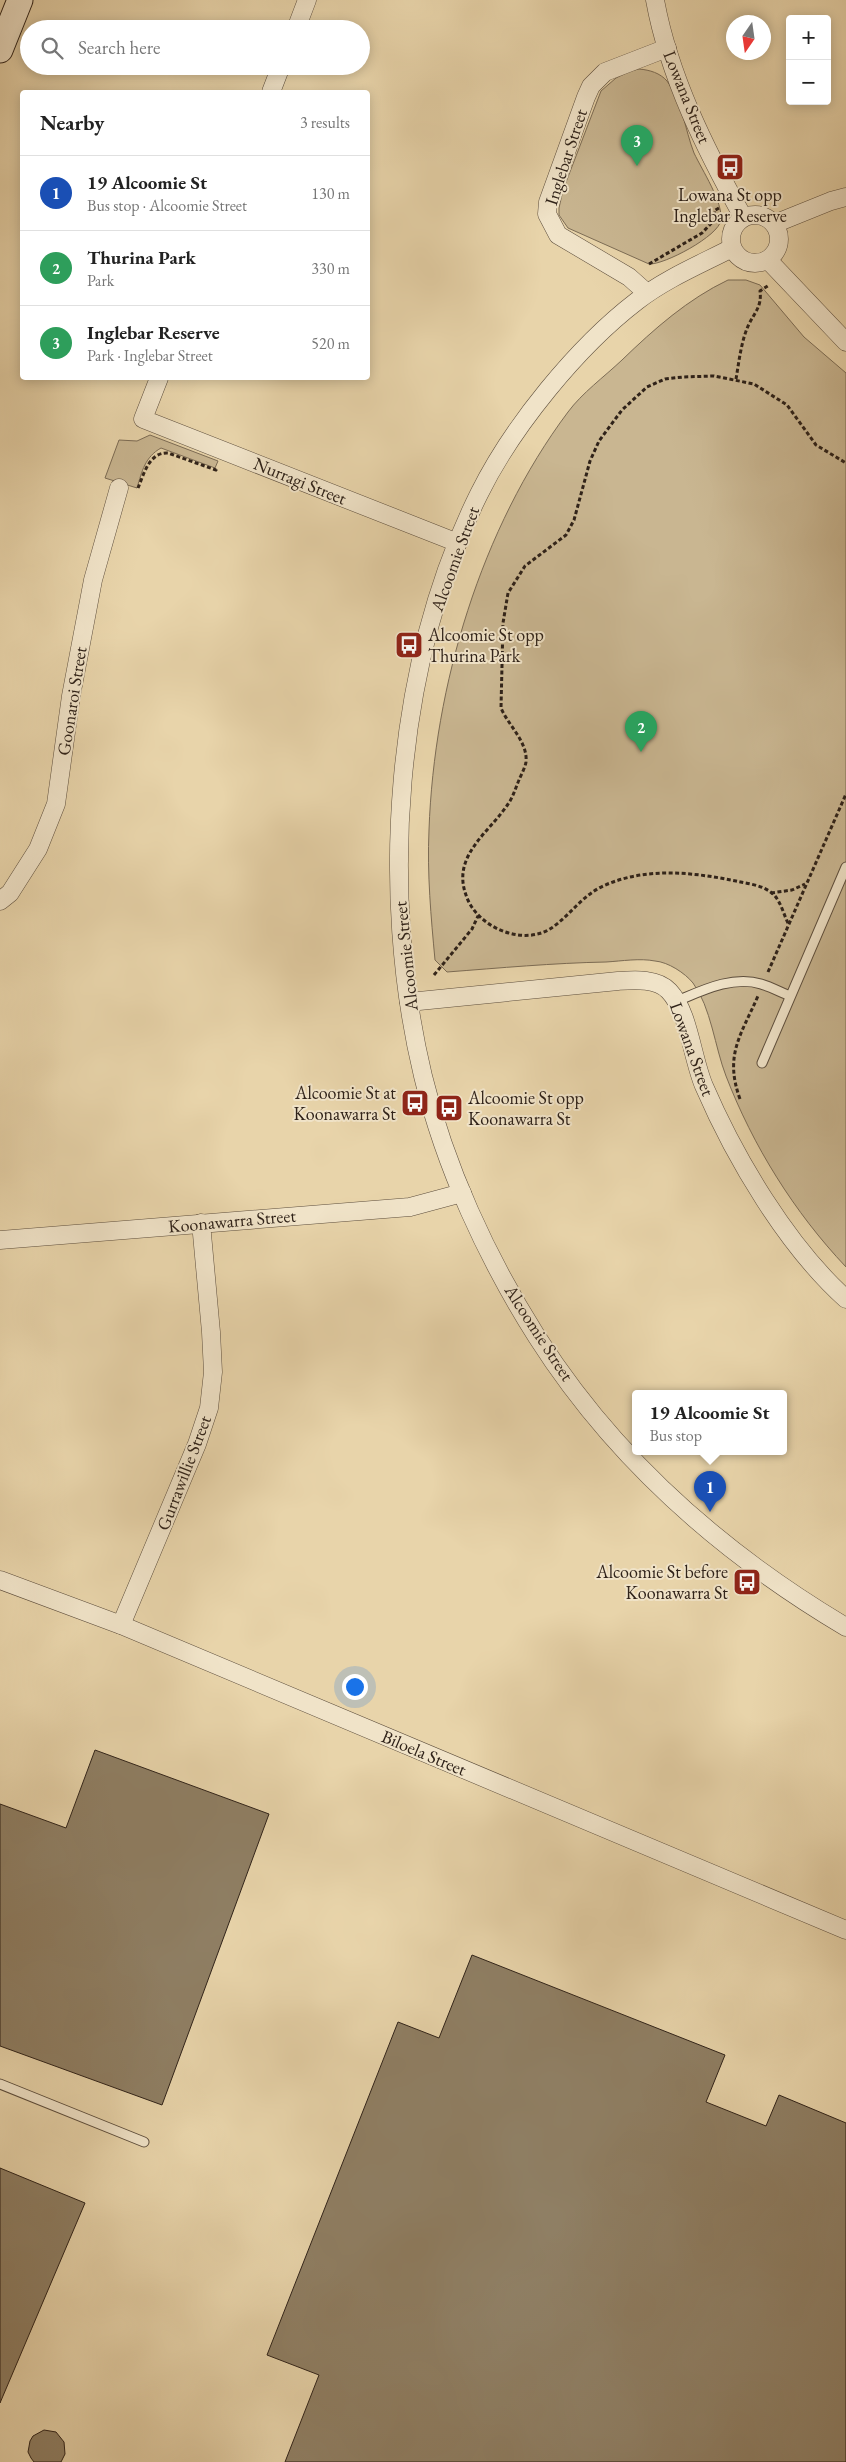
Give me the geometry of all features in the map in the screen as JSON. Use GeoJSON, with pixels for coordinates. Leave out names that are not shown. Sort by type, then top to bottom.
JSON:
{"type":"FeatureCollection","features":[{"type":"Feature","properties":{"kind":"main road"},"geometry":{"type":"LineString","coordinates":[[0,50],[20,0]]}},
{"type":"Feature","properties":{"kind":"street"},"geometry":{"type":"LineString","coordinates":[[299,20],[307,0]]}},
{"type":"Feature","properties":{"kind":"street","name":"Lowana Street"},"geometry":{"type":"LineString","coordinates":[[655,0],[667,48],[696,123],[743,218]]}},
{"type":"Feature","properties":{"kind":"street","name":"Inglebar Street"},"geometry":{"type":"LineString","coordinates":[[647,293],[629,277],[558,235],[547,214],[548,202],[586,97],[594,82],[605,72],[667,48]]}},
{"type":"Feature","properties":{"kind":"street"},"geometry":{"type":"LineString","coordinates":[[272,90],[278,75]]}},
{"type":"Feature","properties":{"kind":"street"},"geometry":{"type":"LineString","coordinates":[[774,224],[831,201],[846,197]]}},
{"type":"Feature","properties":{"kind":"street"},"geometry":{"type":"LineString","coordinates":[[759,215],[766,217],[774,224],[780,237],[779,245],[776,252],[768,260],[755,264],[747,262],[740,259],[732,248],[730,237],[732,229],[743,218],[759,215]]}},
{"type":"Feature","properties":{"kind":"street","name":"Alcoomie Street"},"geometry":{"type":"LineString","coordinates":[[732,248],[647,293],[602,332],[533,410],[500,455],[478,496],[442,586],[427,639],[413,705],[403,772],[398,843],[402,957],[423,1078],[462,1193],[492,1256],[538,1338],[595,1417],[635,1462],[703,1526],[763,1574],[846,1627]]}},
{"type":"Feature","properties":{"kind":"street"},"geometry":{"type":"LineString","coordinates":[[768,260],[846,342]]}},
{"type":"Feature","properties":{"kind":"street","name":"Nurragi Street"},"geometry":{"type":"LineString","coordinates":[[158,380],[143,419],[458,544]]}},
{"type":"Feature","properties":{"kind":"street","name":"Goonaroi Street"},"geometry":{"type":"LineString","coordinates":[[0,901],[10,893],[38,849],[56,804],[71,696],[93,580],[119,488]]}},
{"type":"Feature","properties":{"kind":"street","name":"Lowana Street"},"geometry":{"type":"LineString","coordinates":[[409,1002],[637,980],[654,983],[668,989],[677,1001],[704,1085],[749,1174],[805,1254],[846,1299]]}},
{"type":"Feature","properties":{"kind":"street","name":"Koonawarra Street"},"geometry":{"type":"LineString","coordinates":[[0,1240],[410,1207],[462,1193]]}},
{"type":"Feature","properties":{"kind":"street","name":"Gurrawillie Street"},"geometry":{"type":"LineString","coordinates":[[121,1625],[197,1444],[209,1408],[213,1372],[201,1223]]}},
{"type":"Feature","properties":{"kind":"street","name":"Biloela Street"},"geometry":{"type":"LineString","coordinates":[[0,1580],[121,1625],[846,1930]]}},
{"type":"Feature","properties":{"kind":"lane"},"geometry":{"type":"LineString","coordinates":[[762,1063],[846,868]]}},
{"type":"Feature","properties":{"kind":"lane"},"geometry":{"type":"LineString","coordinates":[[677,1001],[718,985],[740,982],[763,985],[790,996]]}},
{"type":"Feature","properties":{"kind":"lane"},"geometry":{"type":"LineString","coordinates":[[0,2084],[144,2142]]}},
{"type":"Feature","properties":{"kind":"path"},"geometry":{"type":"LineString","coordinates":[[649,264],[702,233],[716,218],[714,211],[719,208]]}},
{"type":"Feature","properties":{"kind":"path"},"geometry":{"type":"LineString","coordinates":[[736,379],[749,325],[757,313],[761,299],[760,291],[771,284]]}},
{"type":"Feature","properties":{"kind":"path"},"geometry":{"type":"LineString","coordinates":[[788,923],[774,896],[762,887],[685,872],[654,873],[627,878],[603,886],[584,897],[552,928],[536,933],[518,934],[495,928],[478,916],[466,896],[463,882],[465,864],[475,842],[510,801],[526,762],[522,742],[506,719],[502,708],[503,623],[508,593],[526,566],[566,535],[574,520],[593,454],[599,441],[622,410],[647,387],[665,379],[714,376],[736,379],[754,384],[787,405],[816,445],[846,463]]}},
{"type":"Feature","properties":{"kind":"path"},"geometry":{"type":"LineString","coordinates":[[137,491],[155,456],[168,453],[216,470],[223,451]]}},
{"type":"Feature","properties":{"kind":"path"},"geometry":{"type":"LineString","coordinates":[[740,1099],[733,1073],[733,1054],[788,923],[846,794]]}},
{"type":"Feature","properties":{"kind":"path"},"geometry":{"type":"LineString","coordinates":[[771,893],[792,890],[806,884]]}},
{"type":"Feature","properties":{"kind":"path"},"geometry":{"type":"LineString","coordinates":[[434,975],[472,928],[478,916]]}},
{"type":"Feature","properties":{"kind":"shaded area"},"geometry":{"type":"Polygon","coordinates":[[[639,69],[658,74],[667,81],[672,89],[680,106],[694,153],[711,186],[721,213],[718,227],[711,234],[678,255],[649,264],[568,228],[559,215],[563,190],[601,91],[616,78],[639,69]]]}},
{"type":"Feature","properties":{"kind":"shaded area"},"geometry":{"type":"Polygon","coordinates":[[[728,280],[746,280],[760,285],[804,337],[846,373],[846,1267],[792,1201],[762,1153],[726,1076],[704,1004],[693,983],[681,972],[660,962],[637,960],[447,972],[435,960],[429,863],[433,775],[452,665],[468,610],[487,557],[510,506],[537,457],[574,405],[646,337],[685,305],[728,280]]]}},
{"type":"Feature","properties":{"kind":"shaded area"},"geometry":{"type":"Polygon","coordinates":[[[150,435],[218,461],[215,468],[161,448],[148,460],[137,488],[105,478],[119,440],[137,441],[150,435]]]}},
{"type":"Feature","properties":{"kind":"building"},"geometry":{"type":"Polygon","coordinates":[[[95,1750],[269,1814],[162,2105],[0,2046],[0,1804],[66,1828],[95,1750]]]}},
{"type":"Feature","properties":{"kind":"building"},"geometry":{"type":"Polygon","coordinates":[[[472,1955],[725,2055],[706,2102],[766,2126],[779,2095],[846,2123],[846,2462],[285,2462],[319,2375],[267,2355],[398,2022],[439,2038],[472,1955]]]}},
{"type":"Feature","properties":{"kind":"building"},"geometry":{"type":"Polygon","coordinates":[[[0,2168],[85,2203],[0,2403],[0,2168]]]}},
{"type":"Feature","properties":{"kind":"building"},"geometry":{"type":"Polygon","coordinates":[[[44,2430],[56,2432],[64,2442],[65,2454],[61,2462],[34,2462],[31,2458],[28,2452],[30,2441],[33,2436],[44,2430]]]}},
{"type":"Feature","properties":{"kind":"place","name":"Inglebar Reserve"},"geometry":{"type":"Point","coordinates":[637,166]}},
{"type":"Feature","properties":{"kind":"place","name":"Lowana St opp Inglebar Reserve"},"geometry":{"type":"Point","coordinates":[730,167]}},
{"type":"Feature","properties":{"kind":"place","name":"Alcoomie St opp Thurina Park"},"geometry":{"type":"Point","coordinates":[409,645]}},
{"type":"Feature","properties":{"kind":"place","name":"Thurina Park"},"geometry":{"type":"Point","coordinates":[641,752]}},
{"type":"Feature","properties":{"kind":"place","name":"Alcoomie St at Koonawarra St"},"geometry":{"type":"Point","coordinates":[415,1103]}},
{"type":"Feature","properties":{"kind":"place","name":"Alcoomie St opp Koonawarra St"},"geometry":{"type":"Point","coordinates":[449,1108]}},
{"type":"Feature","properties":{"kind":"place","name":"19 Alcoomie St"},"geometry":{"type":"Point","coordinates":[710,1512]}},
{"type":"Feature","properties":{"kind":"place","name":"Alcoomie St before Koonawarra St"},"geometry":{"type":"Point","coordinates":[747,1582]}}]}
